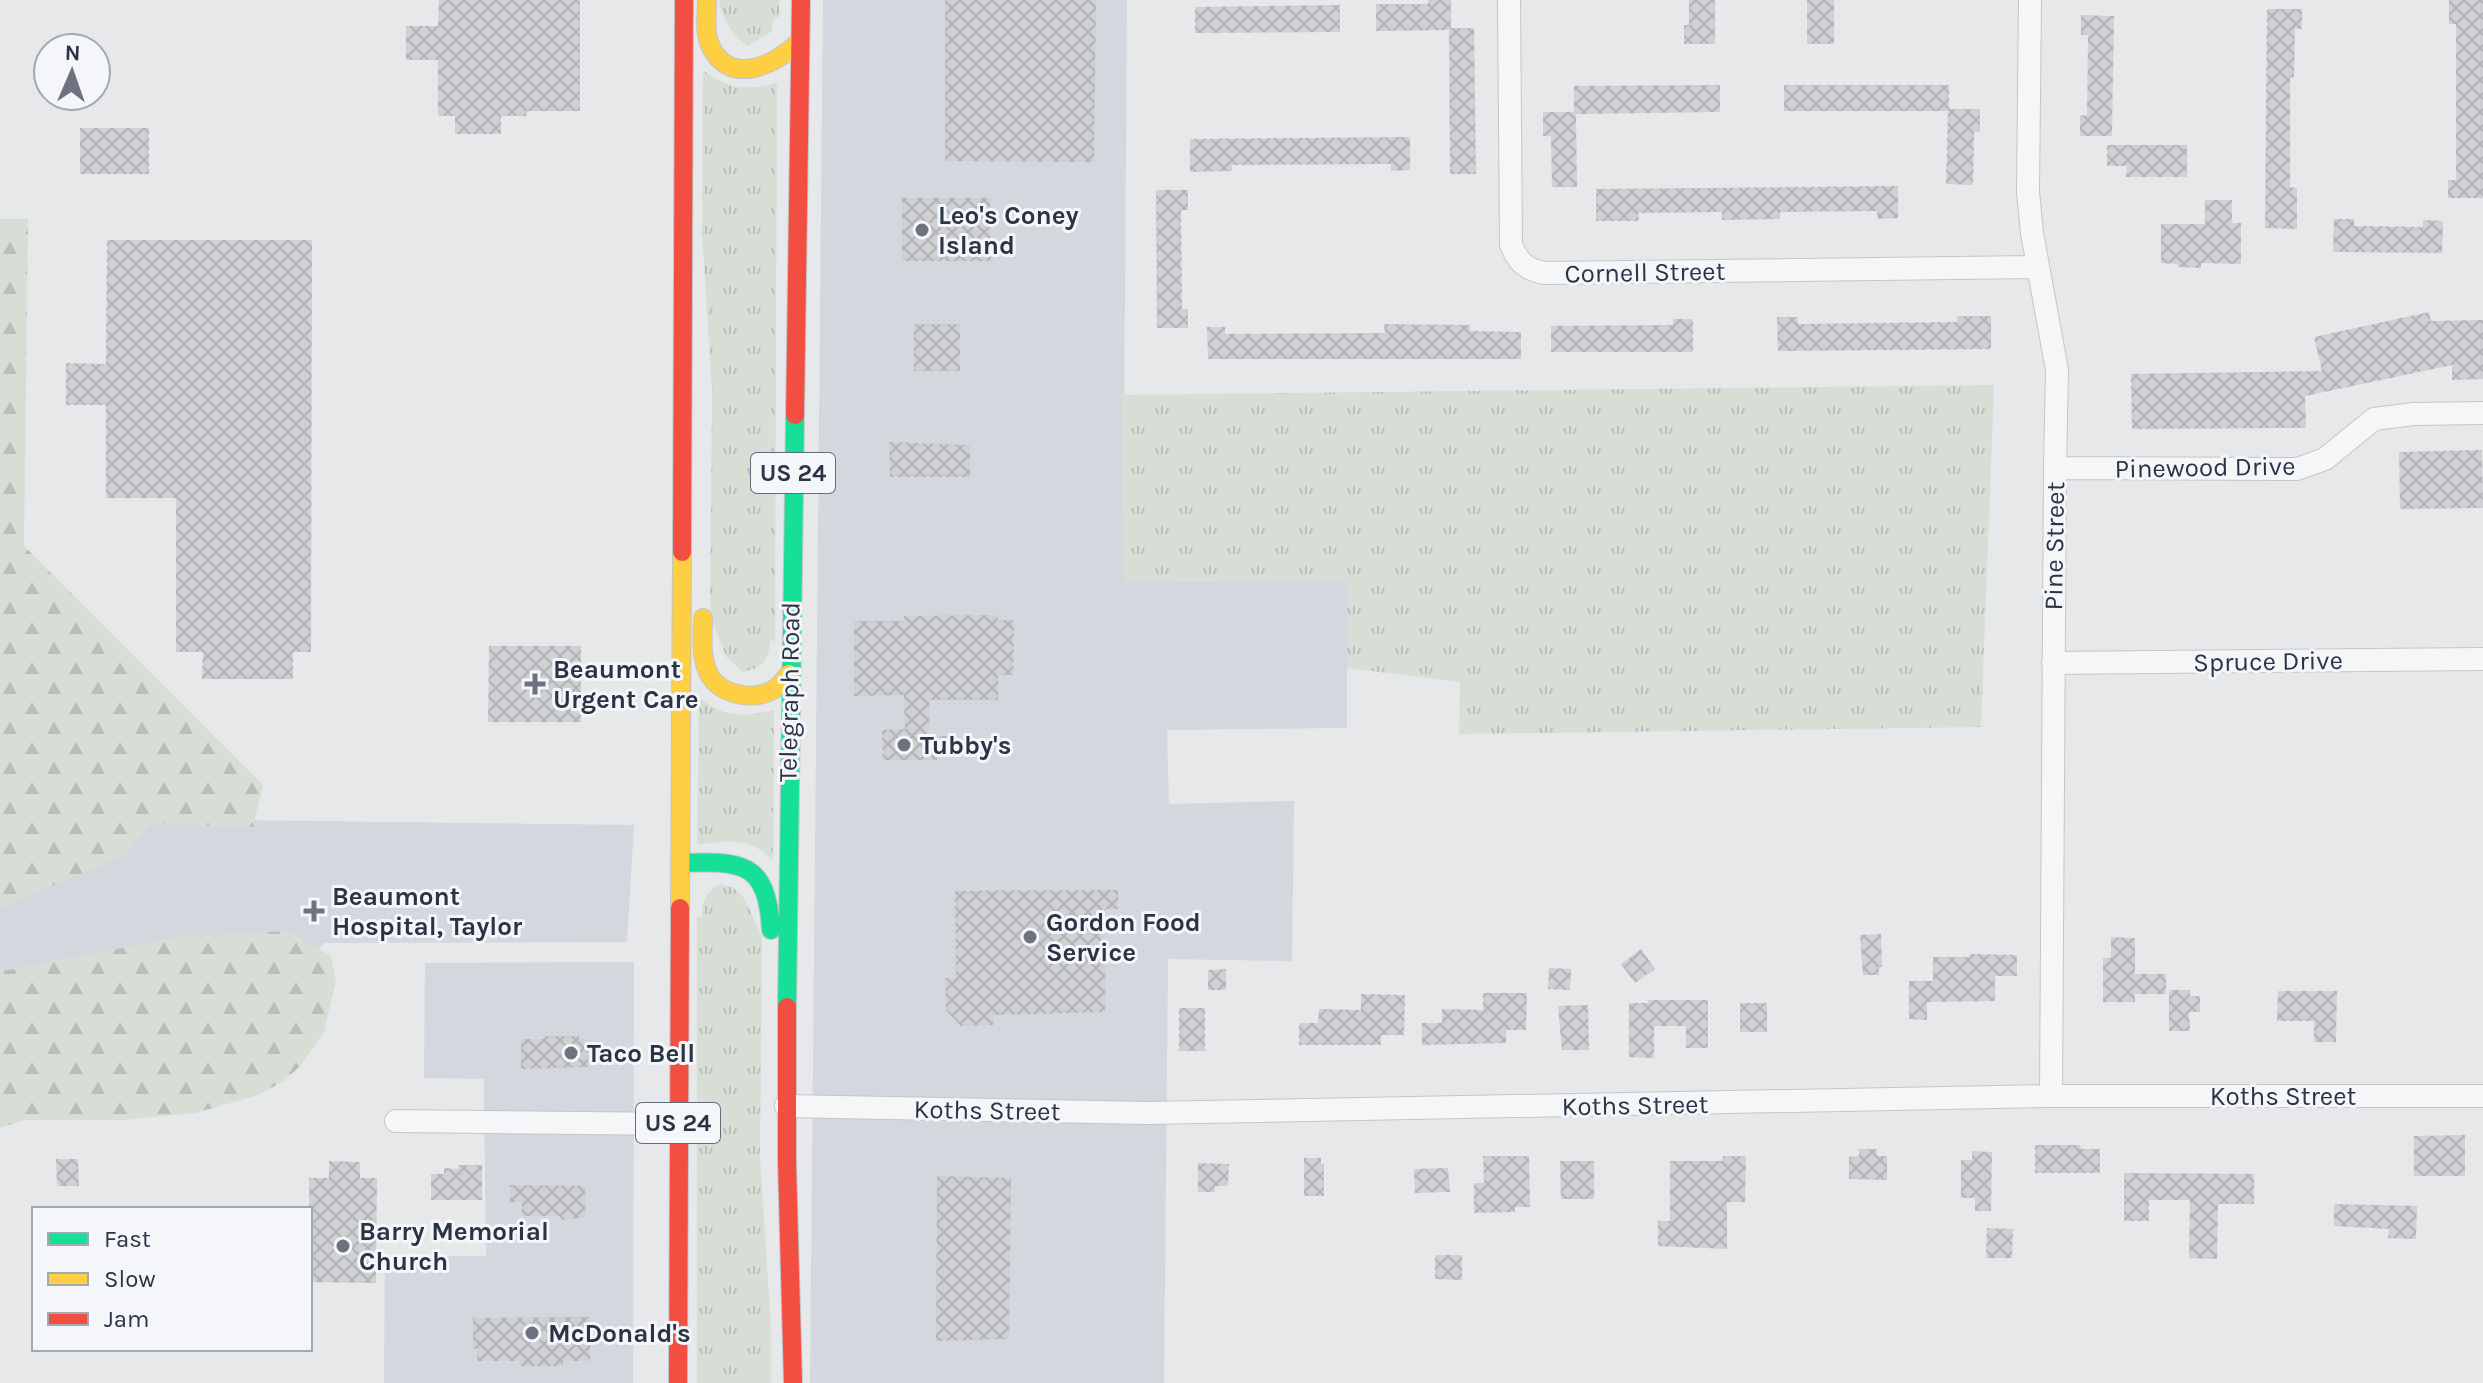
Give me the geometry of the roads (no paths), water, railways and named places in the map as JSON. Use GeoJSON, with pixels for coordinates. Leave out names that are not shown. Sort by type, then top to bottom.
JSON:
{"type":"FeatureCollection","features":[{"type":"Feature","properties":{"kind":"main road","name":"US 24"},"geometry":{"type":"LineString","coordinates":[[678,1383],[684,0]]}},
{"type":"Feature","properties":{"kind":"main road"},"geometry":{"type":"LineString","coordinates":[[707,0],[709,43],[720,58],[734,67],[752,70],[770,66],[785,57],[800,41]]}},
{"type":"Feature","properties":{"kind":"main road","name":"Telegraph Road"},"geometry":{"type":"LineString","coordinates":[[793,1383],[786,1106],[789,674],[801,0]]}},
{"type":"Feature","properties":{"kind":"main road"},"geometry":{"type":"LineString","coordinates":[[683,319],[699,369],[701,393]]}},
{"type":"Feature","properties":{"kind":"main road"},"geometry":{"type":"LineString","coordinates":[[703,599],[704,659],[711,679],[725,689],[751,695],[767,693],[789,674]]}},
{"type":"Feature","properties":{"kind":"main road"},"geometry":{"type":"LineString","coordinates":[[681,863],[729,862],[744,866],[764,884],[771,907],[771,1209],[773,1238],[791,1291]]}},
{"type":"Feature","properties":{"kind":"street","name":"Cornell Street"},"geometry":{"type":"LineString","coordinates":[[1509,0],[1511,244],[1519,262],[1532,271],[2038,267]]}},
{"type":"Feature","properties":{"kind":"street","name":"Pine Street"},"geometry":{"type":"LineString","coordinates":[[2030,0],[2028,192],[2057,370],[2051,1096]]}},
{"type":"Feature","properties":{"kind":"street","name":"Pinewood Drive"},"geometry":{"type":"LineString","coordinates":[[2055,468],[2297,469],[2325,459],[2374,419],[2414,414],[2483,413]]}},
{"type":"Feature","properties":{"kind":"street","name":"Spruce Drive"},"geometry":{"type":"LineString","coordinates":[[2053,663],[2483,659]]}},
{"type":"Feature","properties":{"kind":"street","name":"Koths Street"},"geometry":{"type":"LineString","coordinates":[[786,1106],[1147,1113],[2051,1096],[2483,1096]]}},
{"type":"Feature","properties":{"kind":"street"},"geometry":{"type":"LineString","coordinates":[[396,1121],[678,1124]]}},
{"type":"Feature","properties":{"kind":"place","name":"Leo's Coney Island"},"geometry":{"type":"Point","coordinates":[922,230]}},
{"type":"Feature","properties":{"kind":"place","name":"Beaumont Urgent Care"},"geometry":{"type":"Point","coordinates":[535,684]}},
{"type":"Feature","properties":{"kind":"place","name":"Tubby's"},"geometry":{"type":"Point","coordinates":[904,745]}},
{"type":"Feature","properties":{"kind":"place","name":"Beaumont Hospital, Taylor"},"geometry":{"type":"Point","coordinates":[314,911]}},
{"type":"Feature","properties":{"kind":"place","name":"Gordon Food Service"},"geometry":{"type":"Point","coordinates":[1030,937]}},
{"type":"Feature","properties":{"kind":"place","name":"Taco Bell"},"geometry":{"type":"Point","coordinates":[571,1053]}},
{"type":"Feature","properties":{"kind":"place","name":"Barry Memorial Church"},"geometry":{"type":"Point","coordinates":[343,1246]}},
{"type":"Feature","properties":{"kind":"place","name":"McDonald's"},"geometry":{"type":"Point","coordinates":[532,1333]}}]}
